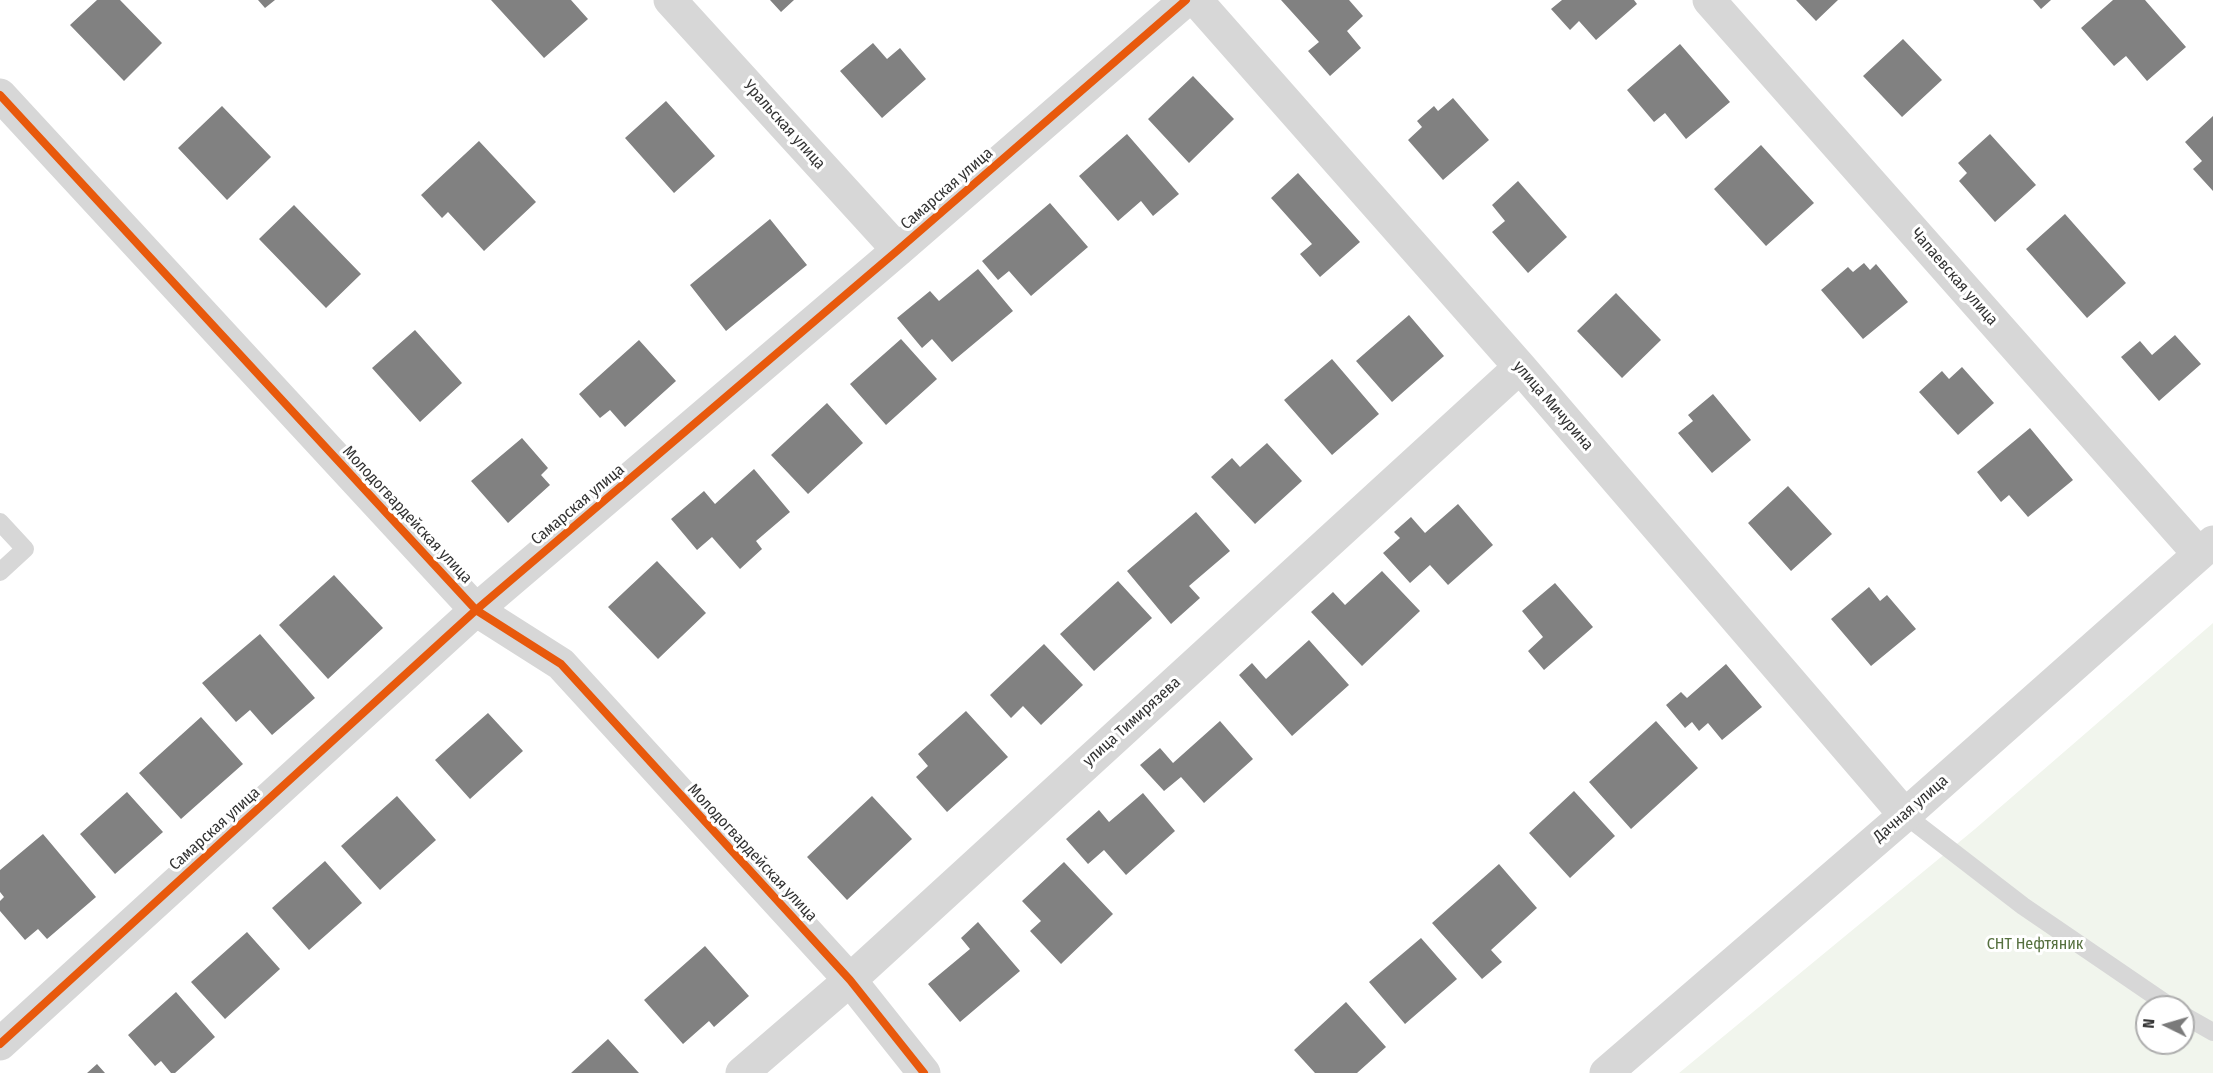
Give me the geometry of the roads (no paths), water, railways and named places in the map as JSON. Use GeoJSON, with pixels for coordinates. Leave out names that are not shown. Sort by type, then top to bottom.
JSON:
{"type":"FeatureCollection","features":[{"type":"Feature","properties":{"kind":"street","name":"Уральская улица"},"geometry":{"type":"LineString","coordinates":[[670,0],[898,250]]}},
{"type":"Feature","properties":{"kind":"street","name":"Самарская улица"},"geometry":{"type":"LineString","coordinates":[[0,1044],[476,610],[898,250],[1186,0]]}},
{"type":"Feature","properties":{"kind":"street","name":"улица Мичурина"},"geometry":{"type":"LineString","coordinates":[[1196,0],[1520,367],[1905,815]]}},
{"type":"Feature","properties":{"kind":"street","name":"Чапаевская улица"},"geometry":{"type":"LineString","coordinates":[[1709,0],[2208,553]]}},
{"type":"Feature","properties":{"kind":"street","name":"Молодогвардейская улица"},"geometry":{"type":"LineString","coordinates":[[0,95],[476,610],[561,664],[850,980],[924,1073]]}},
{"type":"Feature","properties":{"kind":"street","name":"улица Тимирязева"},"geometry":{"type":"LineString","coordinates":[[742,1073],[850,980],[1520,367]]}},
{"type":"Feature","properties":{"kind":"street","name":"Дачная улица"},"geometry":{"type":"LineString","coordinates":[[1606,1073],[2148,602],[2208,553]]}},
{"type":"Feature","properties":{"kind":"lane"},"geometry":{"type":"LineString","coordinates":[[0,522],[25,549],[0,572]]}},
{"type":"Feature","properties":{"kind":"lane"},"geometry":{"type":"LineString","coordinates":[[1905,815],[2023,906],[2153,995]]}},
{"type":"Feature","properties":{"kind":"lane"},"geometry":{"type":"LineString","coordinates":[[2195,1022],[2213,1032]]}},
{"type":"Feature","properties":{"kind":"park label","name":"СНТ Нефтяник"},"geometry":{"type":"Point","coordinates":[2035,945]}}]}
